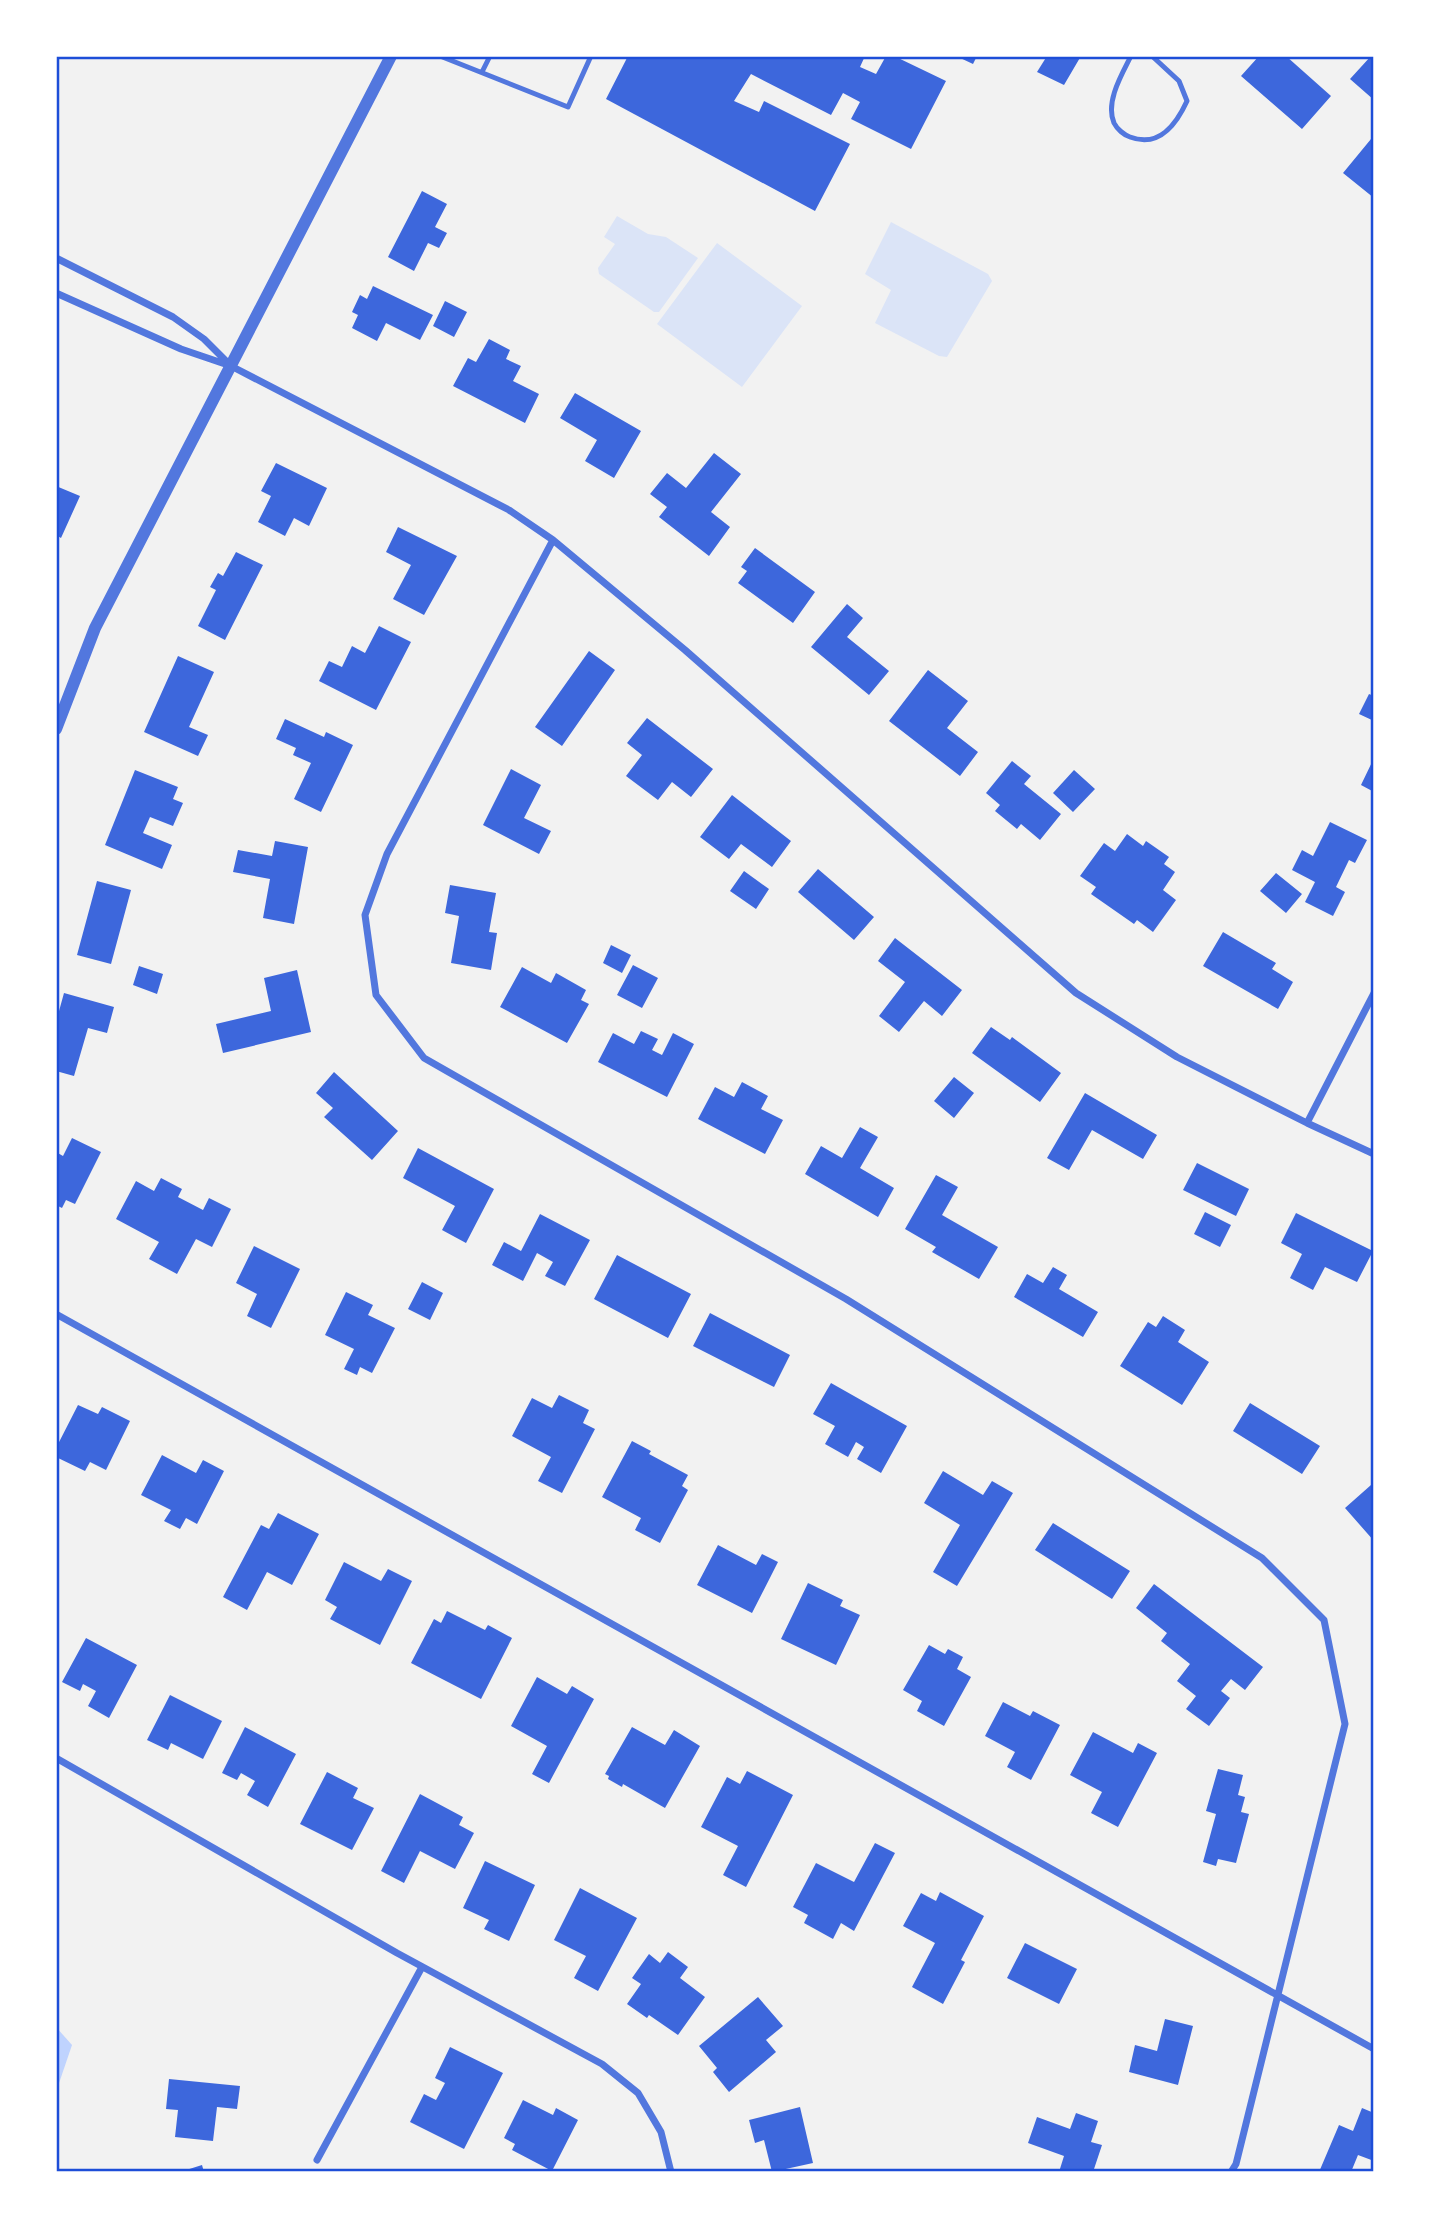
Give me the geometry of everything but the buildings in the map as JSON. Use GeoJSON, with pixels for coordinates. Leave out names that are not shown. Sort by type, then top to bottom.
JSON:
{"type":"FeatureCollection","features":[{"type":"Feature","properties":{"kind":"street"},"geometry":{"type":"LineString","coordinates":[[56,729],[95,628],[391,56]]}},
{"type":"Feature","properties":{"kind":"street"},"geometry":{"type":"LineString","coordinates":[[56,258],[173,317],[204,340],[231,366]]}},
{"type":"Feature","properties":{"kind":"street"},"geometry":{"type":"LineString","coordinates":[[56,293],[181,349],[231,366],[509,510],[553,540],[685,650],[1076,993],[1177,1057],[1374,1154]]}},
{"type":"Feature","properties":{"kind":"street"},"geometry":{"type":"LineString","coordinates":[[553,540],[387,854],[365,915],[376,995],[424,1058],[846,1299],[1262,1558],[1324,1620],[1345,1724],[1236,2164],[1231,2172]]}},
{"type":"Feature","properties":{"kind":"street"},"geometry":{"type":"LineString","coordinates":[[1307,1123],[1374,993]]}},
{"type":"Feature","properties":{"kind":"street"},"geometry":{"type":"LineString","coordinates":[[56,1314],[1374,2049]]}},
{"type":"Feature","properties":{"kind":"street"},"geometry":{"type":"LineString","coordinates":[[56,1758],[422,1967],[602,2064],[638,2093],[661,2132],[671,2172]]}},
{"type":"Feature","properties":{"kind":"street"},"geometry":{"type":"LineString","coordinates":[[317,2160],[422,1967]]}},
{"type":"Feature","properties":{"kind":"lane"},"geometry":{"type":"LineString","coordinates":[[440,56],[568,107],[591,56]]}},
{"type":"Feature","properties":{"kind":"lane"},"geometry":{"type":"LineString","coordinates":[[482,72],[490,56]]}},
{"type":"Feature","properties":{"kind":"lane"},"geometry":{"type":"LineString","coordinates":[[1132,56],[1119,80],[1112,103],[1114,123],[1124,135],[1140,141],[1154,139],[1168,131],[1179,117],[1186,101],[1179,81],[1152,56]]}},
{"type":"Feature","properties":{"kind":"shaded area"},"geometry":{"type":"Polygon","coordinates":[[[617,216],[648,234],[666,237],[698,258],[659,312],[654,312],[599,274],[598,268],[615,244],[604,237],[617,216]]]}},
{"type":"Feature","properties":{"kind":"shaded area"},"geometry":{"type":"Polygon","coordinates":[[[891,222],[988,274],[992,281],[947,357],[939,356],[875,323],[891,290],[865,274],[891,222]]]}},
{"type":"Feature","properties":{"kind":"shaded area"},"geometry":{"type":"Polygon","coordinates":[[[717,243],[802,306],[742,387],[657,324],[717,243]]]}},
{"type":"Feature","properties":{"kind":"water"},"geometry":{"type":"Polygon","coordinates":[[[56,2027],[72,2045],[56,2092],[56,2027]]]}}]}
